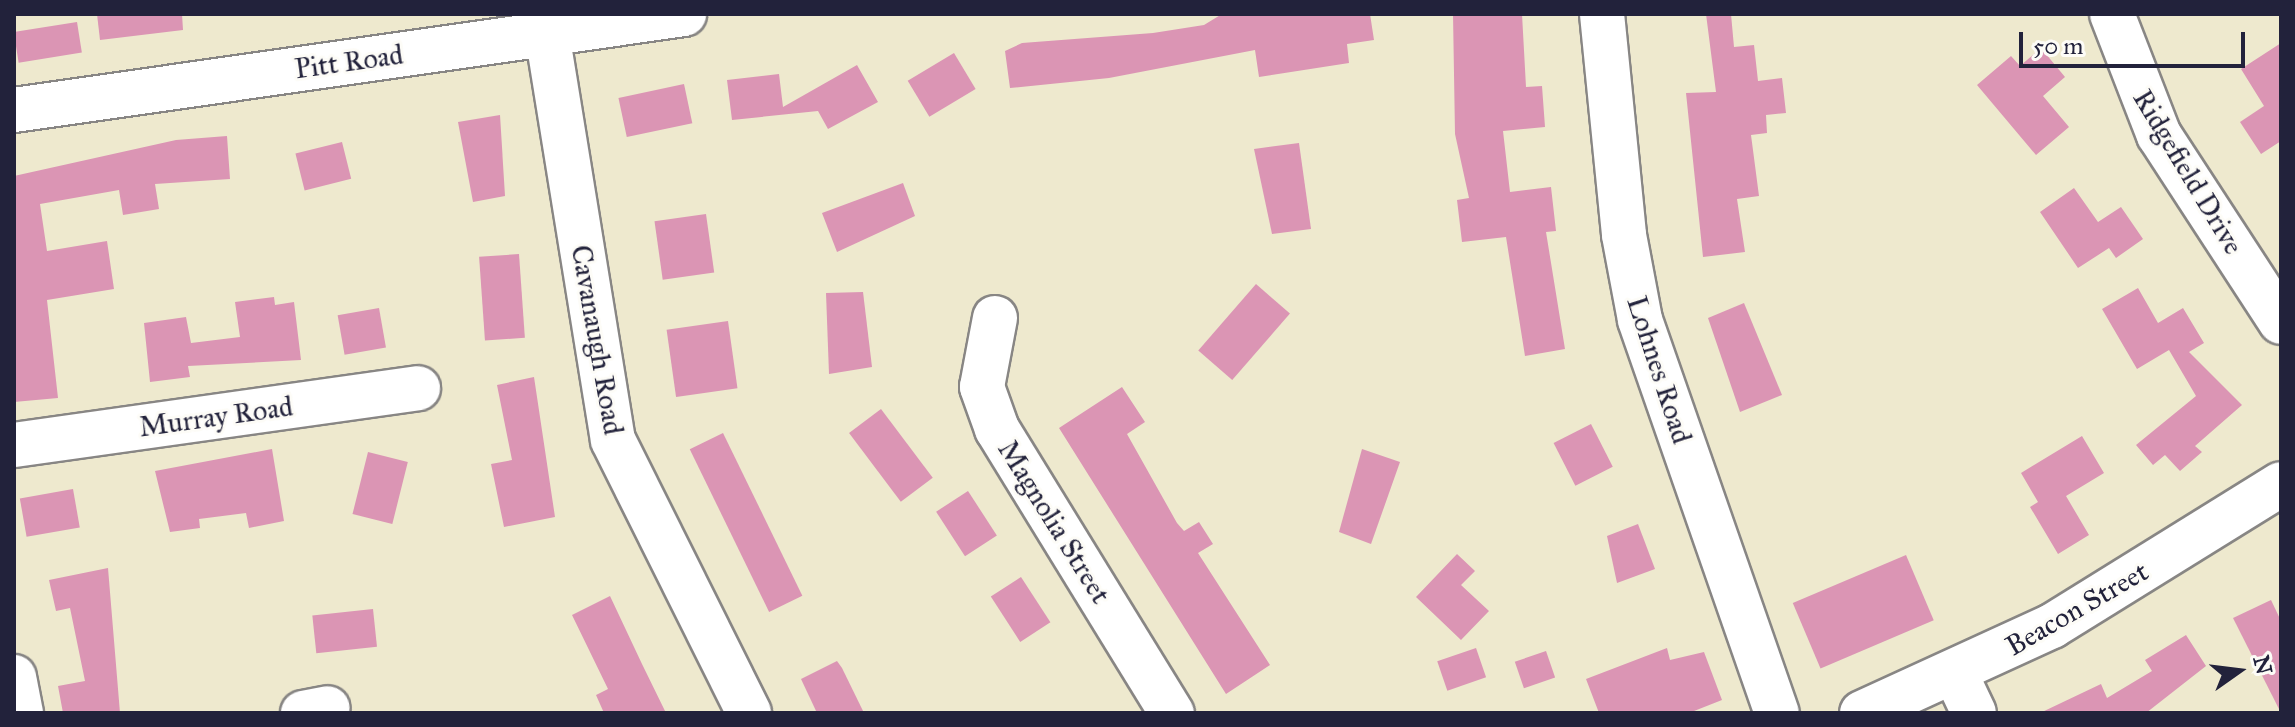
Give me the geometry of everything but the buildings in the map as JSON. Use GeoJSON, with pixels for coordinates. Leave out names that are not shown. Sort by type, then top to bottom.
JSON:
{"type":"FeatureCollection","features":[{"type":"Feature","properties":{"kind":"street","name":"Pitt Road"},"geometry":{"type":"LineString","coordinates":[[14,110],[547,33],[595,20],[684,14]]}},
{"type":"Feature","properties":{"kind":"street","name":"Lohnes Road"},"geometry":{"type":"LineString","coordinates":[[1602,14],[1624,235],[1640,320],[1777,713]]}},
{"type":"Feature","properties":{"kind":"street","name":"Ridgefield Drive"},"geometry":{"type":"LineString","coordinates":[[2112,14],[2159,135],[2281,322]]}},
{"type":"Feature","properties":{"kind":"street","name":"Cavanaugh Road"},"geometry":{"type":"LineString","coordinates":[[547,33],[613,440],[749,713]]}},
{"type":"Feature","properties":{"kind":"street","name":"Magnolia Street"},"geometry":{"type":"LineString","coordinates":[[995,318],[982,387],[997,429],[1172,713]]}},
{"type":"Feature","properties":{"kind":"street","name":"Murray Road"},"geometry":{"type":"LineString","coordinates":[[14,445],[418,388]]}},
{"type":"Feature","properties":{"kind":"street","name":"Beacon Street"},"geometry":{"type":"LineString","coordinates":[[1862,713],[1955,673],[2097,600],[2280,487]]}},
{"type":"Feature","properties":{"kind":"street"},"geometry":{"type":"LineString","coordinates":[[1955,673],[1974,713]]}},
{"type":"Feature","properties":{"kind":"street"},"geometry":{"type":"LineString","coordinates":[[14,677],[21,713]]}}]}
